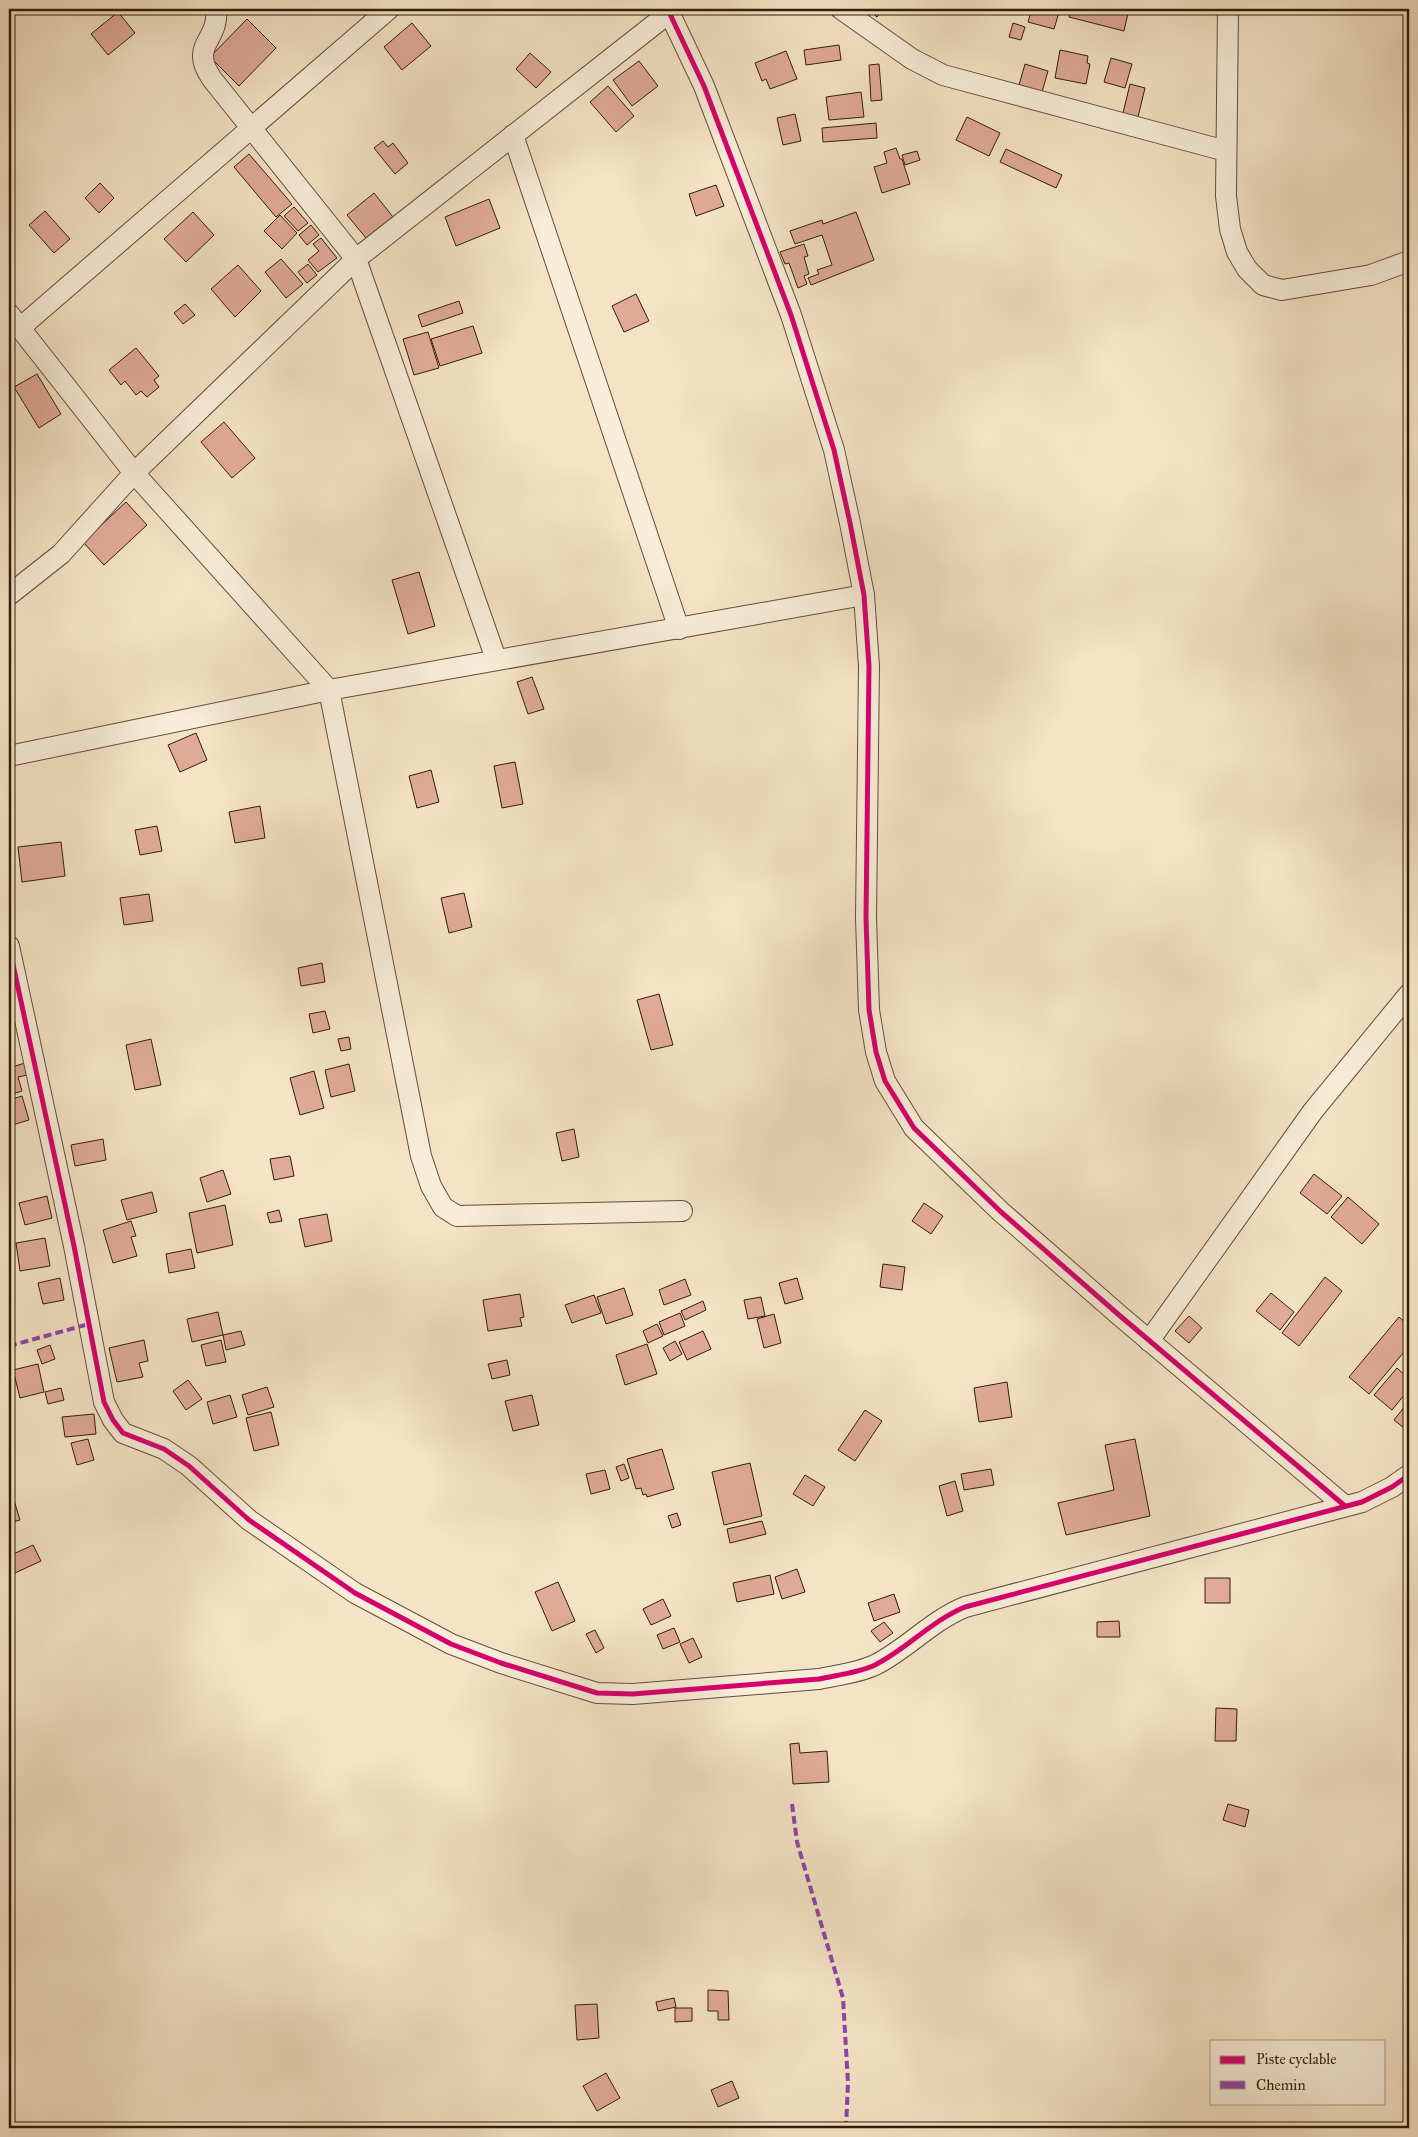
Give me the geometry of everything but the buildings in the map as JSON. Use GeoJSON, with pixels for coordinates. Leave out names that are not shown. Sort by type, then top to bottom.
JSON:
{"type":"FeatureCollection","features":[{"type":"Feature","properties":{"kind":"street"},"geometry":{"type":"LineString","coordinates":[[216,9],[218,19],[203,56],[205,66],[212,79],[250,128],[356,259],[496,660]]}},
{"type":"Feature","properties":{"kind":"street"},"geometry":{"type":"LineString","coordinates":[[389,9],[250,128],[15,320],[134,474],[329,690],[420,1148],[431,1186],[443,1207],[457,1216],[682,1211]]}},
{"type":"Feature","properties":{"kind":"street"},"geometry":{"type":"LineString","coordinates":[[841,9],[912,59],[943,74],[1226,151]]}},
{"type":"Feature","properties":{"kind":"street"},"geometry":{"type":"LineString","coordinates":[[1228,9],[1226,196],[1230,229],[1237,252],[1247,269],[1263,285],[1282,290],[1310,287],[1371,275],[1409,261]]}},
{"type":"Feature","properties":{"kind":"street"},"geometry":{"type":"LineString","coordinates":[[9,595],[61,554],[134,474],[356,259],[672,10],[704,86],[791,315],[834,450],[864,595],[869,666],[866,918],[869,1010],[876,1052],[884,1081],[914,1128],[1000,1211],[1149,1341],[1345,1506]]}},
{"type":"Feature","properties":{"kind":"street"},"geometry":{"type":"LineString","coordinates":[[513,135],[679,629]]}},
{"type":"Feature","properties":{"kind":"street"},"geometry":{"type":"LineString","coordinates":[[9,756],[329,690],[864,595]]}},
{"type":"Feature","properties":{"kind":"street"},"geometry":{"type":"LineString","coordinates":[[9,946],[74,1246],[104,1402],[113,1420],[123,1433],[164,1449],[189,1466],[249,1520],[355,1593],[451,1644],[501,1663],[597,1693],[633,1694],[819,1679],[873,1666],[893,1654],[948,1614],[965,1606],[1362,1502],[1392,1487],[1409,1474]]}},
{"type":"Feature","properties":{"kind":"street"},"geometry":{"type":"LineString","coordinates":[[1149,1341],[1313,1111],[1409,994]]}},
{"type":"Feature","properties":{"kind":"marked path"},"geometry":{"type":"LineString","coordinates":[[9,1346],[89,1324]]}},
{"type":"Feature","properties":{"kind":"marked path"},"geometry":{"type":"LineString","coordinates":[[792,1804],[797,1842],[843,1998],[848,2083],[846,2128]]}},
{"type":"Feature","properties":{"kind":"cycle path"},"geometry":{"type":"LineString","coordinates":[[669,12],[704,86],[791,315],[834,450],[850,523],[864,595],[869,666],[866,918],[869,1010],[876,1052],[885,1081],[914,1128],[1000,1211],[1119,1315],[1345,1506]]}},
{"type":"Feature","properties":{"kind":"cycle path"},"geometry":{"type":"LineString","coordinates":[[9,946],[74,1246],[104,1402],[113,1420],[123,1433],[164,1449],[189,1466],[249,1520],[355,1593],[451,1644],[501,1663],[597,1693],[633,1694],[819,1679],[847,1674],[875,1665],[898,1651],[930,1627],[965,1607],[1362,1502],[1392,1487],[1409,1475]]}}]}
